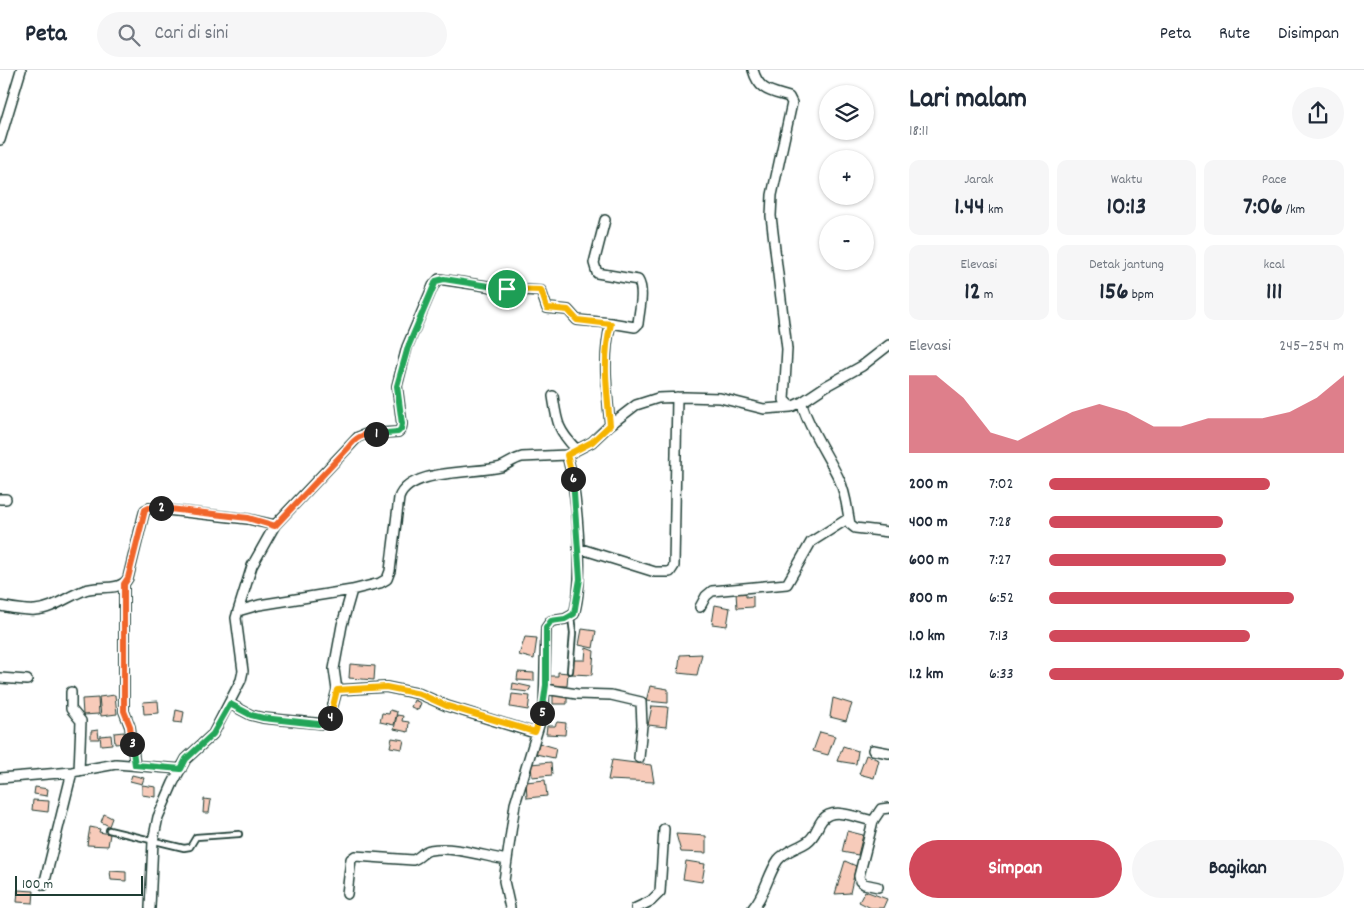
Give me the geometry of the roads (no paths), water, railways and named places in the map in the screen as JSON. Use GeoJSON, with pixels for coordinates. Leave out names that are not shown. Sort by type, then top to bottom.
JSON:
{"type":"FeatureCollection","features":[{"type":"Feature","properties":{"kind":"street"},"geometry":{"type":"LineString","coordinates":[[0,140],[20,70]]}},
{"type":"Feature","properties":{"kind":"street"},"geometry":{"type":"LineString","coordinates":[[753,70],[759,85],[765,90],[789,97],[792,103],[775,178],[770,216],[787,349],[784,400],[791,407]]}},
{"type":"Feature","properties":{"kind":"street"},"geometry":{"type":"LineString","coordinates":[[150,908],[153,841],[158,818],[186,759],[213,734],[241,680],[243,671],[236,626],[238,611],[252,566],[275,526],[358,437],[366,434],[398,432],[401,429],[397,386],[408,347],[436,281],[444,279],[507,289],[541,290],[547,308],[568,310],[577,320],[629,328],[635,327],[638,324],[641,294],[638,280],[597,273],[595,270],[594,263],[605,220]]}},
{"type":"Feature","properties":{"kind":"street"},"geometry":{"type":"LineString","coordinates":[[610,425],[606,387],[606,347],[611,324]]}},
{"type":"Feature","properties":{"kind":"street"},"geometry":{"type":"LineString","coordinates":[[238,611],[259,605],[352,590],[380,583],[389,575],[398,498],[402,491],[412,483],[446,474],[502,466],[515,458],[567,455],[592,442],[636,405],[648,401],[677,397],[720,398],[764,409],[791,407],[862,366],[889,345]]}},
{"type":"Feature","properties":{"kind":"street"},"geometry":{"type":"LineString","coordinates":[[553,396],[558,426],[562,435],[576,449]]}},
{"type":"Feature","properties":{"kind":"street"},"geometry":{"type":"LineString","coordinates":[[578,548],[655,572],[670,572],[674,566],[677,397]]}},
{"type":"Feature","properties":{"kind":"street"},"geometry":{"type":"LineString","coordinates":[[802,402],[803,412],[840,481],[850,524],[855,528],[889,532]]}},
{"type":"Feature","properties":{"kind":"street"},"geometry":{"type":"LineString","coordinates":[[510,908],[504,881],[515,804],[535,732],[544,709],[546,628],[551,621],[571,616],[576,607],[580,579],[572,474],[567,455]]}},
{"type":"Feature","properties":{"kind":"street"},"geometry":{"type":"LineString","coordinates":[[135,765],[130,726],[124,711],[124,584],[128,578],[145,510],[149,508],[248,518],[275,526]]}},
{"type":"Feature","properties":{"kind":"street"},"geometry":{"type":"LineString","coordinates":[[700,607],[706,596],[712,592],[787,584],[811,542],[849,518]]}},
{"type":"Feature","properties":{"kind":"street"},"geometry":{"type":"LineString","coordinates":[[0,606],[34,611],[44,609],[86,590],[115,587],[124,584]]}},
{"type":"Feature","properties":{"kind":"street"},"geometry":{"type":"LineString","coordinates":[[230,704],[251,715],[263,718],[325,724],[329,720],[337,690],[334,669],[342,625],[352,590]]}},
{"type":"Feature","properties":{"kind":"street"},"geometry":{"type":"LineString","coordinates":[[0,678],[27,680]]}},
{"type":"Feature","properties":{"kind":"street"},"geometry":{"type":"LineString","coordinates":[[337,690],[386,687],[420,694],[447,706],[535,732]]}},
{"type":"Feature","properties":{"kind":"street"},"geometry":{"type":"LineString","coordinates":[[545,690],[611,696],[641,702],[642,725],[639,758]]}},
{"type":"Feature","properties":{"kind":"street"},"geometry":{"type":"LineString","coordinates":[[44,885],[75,772],[81,721],[71,709],[70,692]]}},
{"type":"Feature","properties":{"kind":"street"},"geometry":{"type":"LineString","coordinates":[[873,750],[889,753]]}},
{"type":"Feature","properties":{"kind":"street"},"geometry":{"type":"LineString","coordinates":[[0,778],[75,772],[116,764],[181,769]]}},
{"type":"Feature","properties":{"kind":"street"},"geometry":{"type":"LineString","coordinates":[[878,887],[864,884],[860,881],[859,876],[873,821],[881,809],[889,808]]}},
{"type":"Feature","properties":{"kind":"street"},"geometry":{"type":"LineString","coordinates":[[753,908],[778,861],[785,854],[808,842],[815,835],[827,815],[837,813],[873,821]]}},
{"type":"Feature","properties":{"kind":"street"},"geometry":{"type":"LineString","coordinates":[[636,908],[651,901],[660,892],[664,829]]}},
{"type":"Feature","properties":{"kind":"street"},"geometry":{"type":"LineString","coordinates":[[347,894],[351,859],[355,856],[413,860],[420,857],[424,852],[436,850],[456,851],[507,860]]}},
{"type":"Feature","properties":{"kind":"lane"},"geometry":{"type":"LineString","coordinates":[[570,671],[571,616]]}},
{"type":"Feature","properties":{"kind":"lane"},"geometry":{"type":"LineString","coordinates":[[109,830],[188,848],[196,837],[239,834]]}}]}
